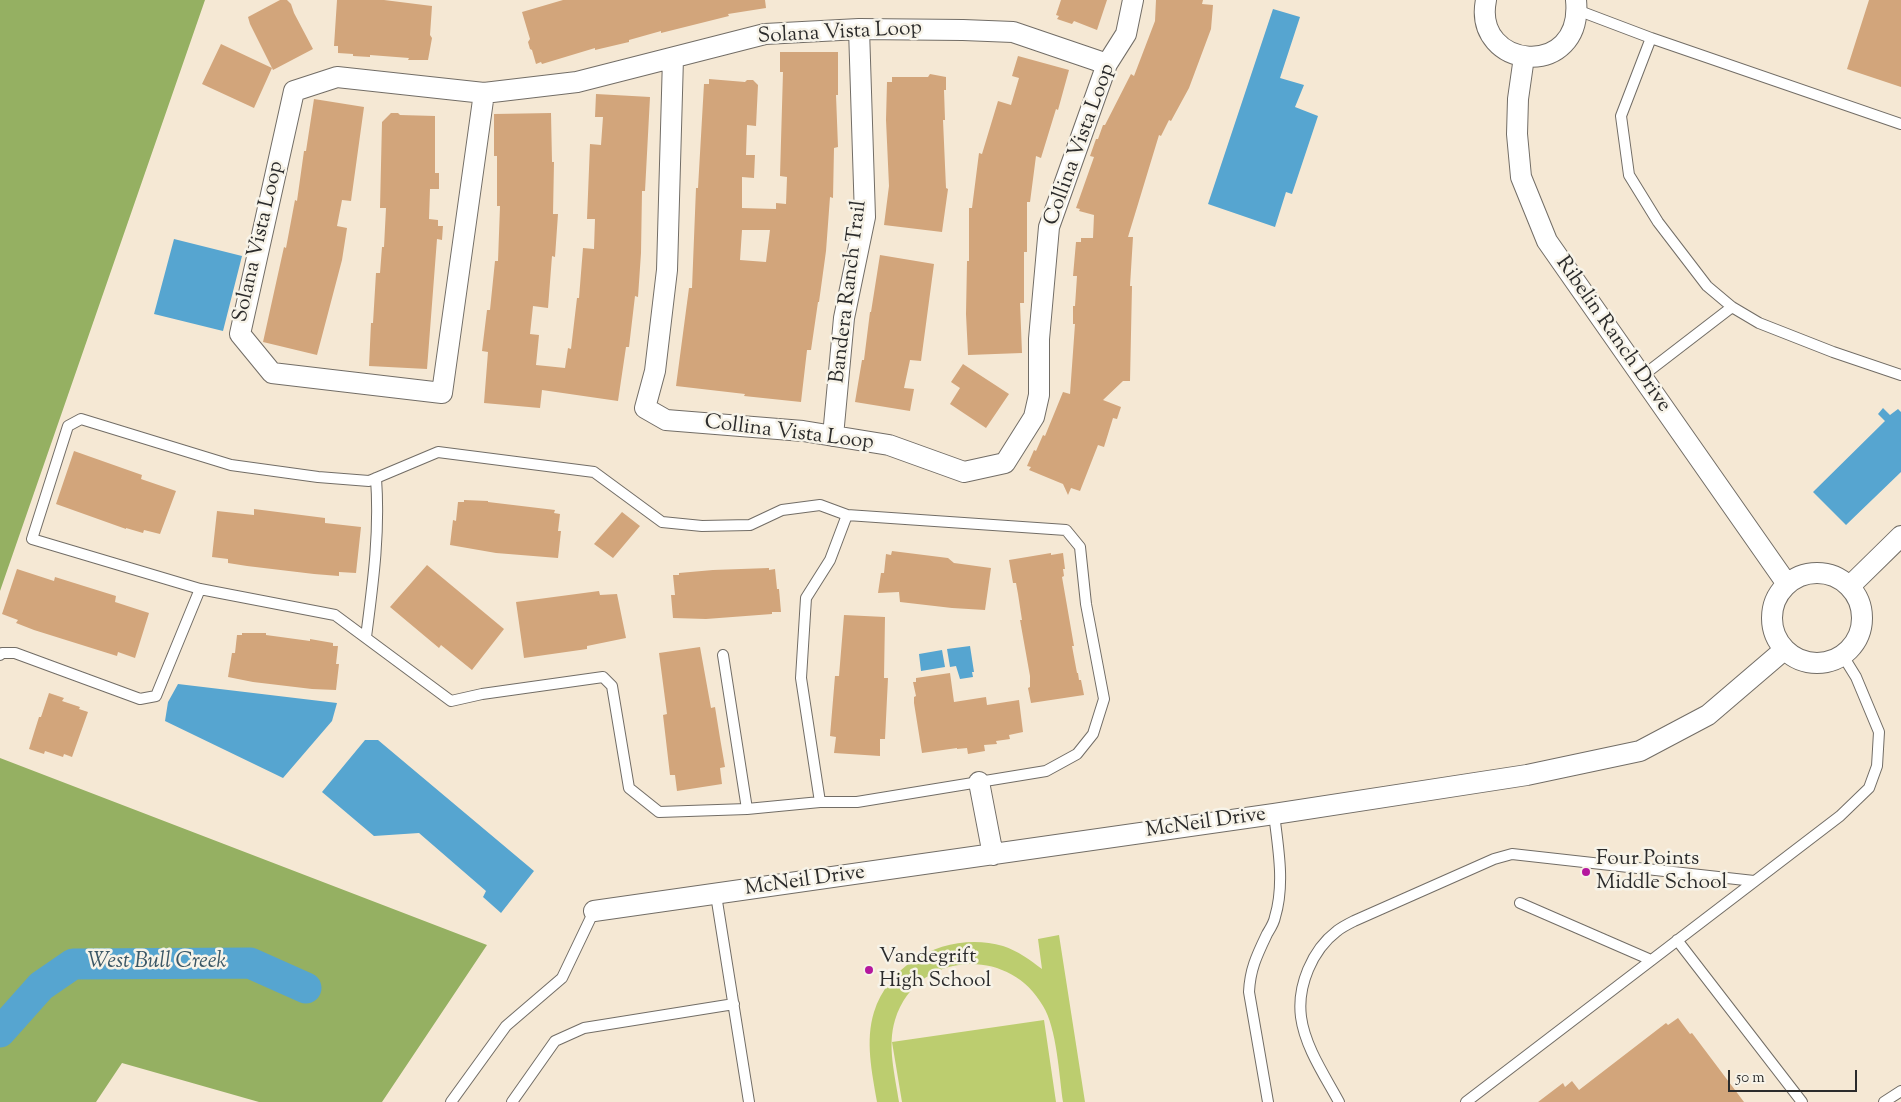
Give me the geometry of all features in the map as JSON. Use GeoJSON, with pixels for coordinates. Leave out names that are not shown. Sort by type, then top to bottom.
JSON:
{"type":"FeatureCollection","features":[{"type":"Feature","properties":{"kind":"street","name":"Collina Vista Loop"},"geometry":{"type":"LineString","coordinates":[[673,58],[667,270],[655,372],[645,408],[666,420],[803,431],[889,445],[964,472],[1005,462],[1034,417],[1039,395],[1039,339],[1049,227],[1107,64],[1126,34],[1133,0]]}},
{"type":"Feature","properties":{"kind":"street"},"geometry":{"type":"LineString","coordinates":[[1484,1],[1485,16],[1489,31],[1493,37],[1498,44],[1510,52],[1524,57],[1542,56],[1558,49],[1571,36],[1577,18],[1576,5]]}},
{"type":"Feature","properties":{"kind":"street","name":"Solana Vista Loop"},"geometry":{"type":"LineString","coordinates":[[484,93],[442,392],[272,373],[240,334],[294,91],[337,77],[484,93],[577,82],[765,34],[859,28],[1012,32],[1107,64]]}},
{"type":"Feature","properties":{"kind":"street","name":"Bandera Ranch Trail"},"geometry":{"type":"LineString","coordinates":[[833,436],[844,318],[864,217],[859,28]]}},
{"type":"Feature","properties":{"kind":"street","name":"Ribelin Ranch Drive"},"geometry":{"type":"LineString","coordinates":[[1524,57],[1518,99],[1517,134],[1521,176],[1548,241],[1787,584]]}},
{"type":"Feature","properties":{"kind":"street"},"geometry":{"type":"LineString","coordinates":[[1850,586],[1901,536]]}},
{"type":"Feature","properties":{"kind":"street"},"geometry":{"type":"LineString","coordinates":[[1819,572],[1836,576],[1850,586],[1859,599],[1861,607],[1861,630],[1855,644],[1843,656],[1829,662],[1813,664],[1798,660],[1784,650],[1776,638],[1771,624],[1772,609],[1777,595],[1787,584],[1802,575],[1819,572]]}},
{"type":"Feature","properties":{"kind":"street","name":"McNeil Drive"},"geometry":{"type":"LineString","coordinates":[[594,911],[993,855],[1527,776],[1640,751],[1708,715],[1784,650]]}},
{"type":"Feature","properties":{"kind":"street"},"geometry":{"type":"LineString","coordinates":[[979,782],[993,855]]}},
{"type":"Feature","properties":{"kind":"lane"},"geometry":{"type":"LineString","coordinates":[[1576,5],[1651,38],[1901,124]]}},
{"type":"Feature","properties":{"kind":"lane"},"geometry":{"type":"LineString","coordinates":[[1651,38],[1621,116],[1629,175],[1658,222],[1707,286],[1732,307],[1759,324],[1901,375]]}},
{"type":"Feature","properties":{"kind":"lane"},"geometry":{"type":"LineString","coordinates":[[1641,377],[1732,307]]}},
{"type":"Feature","properties":{"kind":"lane"},"geometry":{"type":"LineString","coordinates":[[81,419],[231,464],[318,477],[369,481],[438,452],[594,472],[662,522],[702,526],[750,525],[782,510],[820,505],[847,515],[1066,530],[1080,547],[1086,604],[1104,698],[1094,734],[1077,754],[1046,771],[857,802],[820,802],[747,809],[660,812],[629,788],[612,686],[603,677],[482,694],[451,701],[335,615],[200,589],[32,539],[68,426],[81,419]]}},
{"type":"Feature","properties":{"kind":"lane"},"geometry":{"type":"LineString","coordinates":[[366,637],[375,567],[378,513],[376,478]]}},
{"type":"Feature","properties":{"kind":"lane"},"geometry":{"type":"LineString","coordinates":[[820,802],[801,678],[806,598],[830,560],[847,515]]}},
{"type":"Feature","properties":{"kind":"lane"},"geometry":{"type":"LineString","coordinates":[[0,655],[2,653],[16,653],[140,698],[156,696],[200,589]]}},
{"type":"Feature","properties":{"kind":"lane"},"geometry":{"type":"LineString","coordinates":[[723,655],[747,809]]}},
{"type":"Feature","properties":{"kind":"lane"},"geometry":{"type":"LineString","coordinates":[[1466,1102],[1840,816],[1869,788],[1877,766],[1879,732],[1856,677],[1843,656]]}},
{"type":"Feature","properties":{"kind":"lane"},"geometry":{"type":"LineString","coordinates":[[1268,1102],[1249,992],[1249,977],[1255,959],[1275,918],[1280,890],[1278,841],[1274,814]]}},
{"type":"Feature","properties":{"kind":"lane"},"geometry":{"type":"LineString","coordinates":[[1339,1102],[1311,1048],[1301,1017],[1301,1002],[1304,982],[1309,967],[1321,948],[1337,931],[1354,921],[1494,859],[1512,854],[1754,881]]}},
{"type":"Feature","properties":{"kind":"lane"},"geometry":{"type":"LineString","coordinates":[[716,895],[749,1102]]}},
{"type":"Feature","properties":{"kind":"lane"},"geometry":{"type":"LineString","coordinates":[[1520,903],[1651,960]]}},
{"type":"Feature","properties":{"kind":"lane"},"geometry":{"type":"LineString","coordinates":[[451,1102],[506,1026],[562,978],[594,911]]}},
{"type":"Feature","properties":{"kind":"lane"},"geometry":{"type":"LineString","coordinates":[[1677,940],[1802,1102]]}},
{"type":"Feature","properties":{"kind":"lane"},"geometry":{"type":"LineString","coordinates":[[512,1102],[555,1041],[584,1028],[734,1004]]}},
{"type":"Feature","properties":{"kind":"lane"},"geometry":{"type":"LineString","coordinates":[[1884,1102],[1901,1091]]}},
{"type":"Feature","properties":{"kind":"green space"},"geometry":{"type":"Polygon","coordinates":[[[0,0],[205,0],[0,591],[0,0]]]}},
{"type":"Feature","properties":{"kind":"green space"},"geometry":{"type":"Polygon","coordinates":[[[0,758],[487,945],[382,1102],[259,1102],[122,1063],[96,1102],[0,1102],[0,758]]]}},
{"type":"Feature","properties":{"kind":"green space"},"geometry":{"type":"Polygon","coordinates":[[[1059,935],[1085,1102],[1063,1102],[1057,1053],[1048,1016],[1028,986],[1008,973],[987,965],[964,964],[942,969],[922,980],[906,997],[895,1020],[892,1040],[892,1061],[899,1102],[877,1102],[870,1057],[871,1023],[882,993],[894,977],[909,964],[925,954],[944,946],[963,943],[983,942],[1003,946],[1019,953],[1042,969],[1038,939],[1059,935]]]}},
{"type":"Feature","properties":{"kind":"green space"},"geometry":{"type":"Polygon","coordinates":[[[1044,1020],[1056,1102],[902,1102],[892,1042],[1044,1020]]]}},
{"type":"Feature","properties":{"kind":"water"},"geometry":{"type":"Polygon","coordinates":[[[1273,9],[1300,17],[1280,78],[1304,85],[1295,107],[1318,116],[1292,194],[1286,192],[1275,227],[1208,204],[1273,9]]]}},
{"type":"Feature","properties":{"kind":"water"},"geometry":{"type":"Polygon","coordinates":[[[174,239],[242,256],[223,331],[154,314],[174,239]]]}},
{"type":"Feature","properties":{"kind":"water"},"geometry":{"type":"Polygon","coordinates":[[[1883,408],[1890,415],[1898,409],[1901,412],[1901,472],[1846,525],[1813,492],[1885,421],[1878,414],[1883,408]]]}},
{"type":"Feature","properties":{"kind":"water"},"geometry":{"type":"Polygon","coordinates":[[[970,646],[973,677],[960,679],[956,666],[950,667],[947,649],[970,646]]]}},
{"type":"Feature","properties":{"kind":"water"},"geometry":{"type":"Polygon","coordinates":[[[942,650],[945,667],[921,671],[919,654],[942,650]]]}},
{"type":"Feature","properties":{"kind":"water"},"geometry":{"type":"Polygon","coordinates":[[[178,684],[337,703],[332,721],[283,778],[165,721],[168,702],[178,684]]]}},
{"type":"Feature","properties":{"kind":"water"},"geometry":{"type":"Polygon","coordinates":[[[365,740],[378,740],[534,871],[501,913],[483,897],[486,891],[419,833],[374,836],[322,792],[365,740]]]}},
{"type":"Feature","properties":{"kind":"building"},"geometry":{"type":"Polygon","coordinates":[[[280,0],[287,0],[291,4],[313,49],[273,70],[248,17],[280,0]]]}},
{"type":"Feature","properties":{"kind":"building"},"geometry":{"type":"Polygon","coordinates":[[[337,0],[384,0],[432,6],[430,35],[432,38],[428,60],[408,60],[409,58],[370,55],[370,57],[353,56],[353,54],[338,53],[338,46],[334,46],[337,0]]]}},
{"type":"Feature","properties":{"kind":"building"},"geometry":{"type":"Polygon","coordinates":[[[563,0],[765,0],[766,8],[728,14],[729,16],[661,33],[661,31],[629,40],[629,42],[595,50],[595,48],[542,64],[541,62],[536,64],[528,42],[530,39],[522,12],[563,0]]]}},
{"type":"Feature","properties":{"kind":"building"},"geometry":{"type":"Polygon","coordinates":[[[1061,0],[1107,0],[1097,30],[1074,21],[1072,24],[1057,19],[1059,16],[1056,15],[1061,0]]]}},
{"type":"Feature","properties":{"kind":"building"},"geometry":{"type":"Polygon","coordinates":[[[1156,0],[1203,0],[1202,4],[1213,5],[1211,29],[1189,88],[1171,121],[1169,120],[1161,136],[1159,135],[1128,237],[1133,237],[1130,286],[1132,286],[1130,381],[1123,381],[1103,400],[1121,407],[1117,419],[1113,418],[1104,447],[1098,445],[1080,491],[1071,488],[1068,495],[1063,484],[1029,470],[1031,467],[1027,466],[1043,435],[1045,436],[1063,392],[1070,394],[1075,324],[1073,324],[1073,306],[1075,306],[1077,276],[1073,276],[1076,242],[1081,242],[1081,238],[1093,238],[1094,215],[1079,211],[1080,209],[1076,208],[1094,157],[1090,156],[1096,139],[1098,139],[1103,125],[1105,125],[1131,74],[1134,76],[1155,21],[1156,0]]]}},
{"type":"Feature","properties":{"kind":"building"},"geometry":{"type":"Polygon","coordinates":[[[1869,0],[1901,0],[1901,87],[1847,69],[1869,0]]]}},
{"type":"Feature","properties":{"kind":"building"},"geometry":{"type":"Polygon","coordinates":[[[221,44],[272,68],[254,108],[202,84],[221,44]]]}},
{"type":"Feature","properties":{"kind":"building"},"geometry":{"type":"Polygon","coordinates":[[[780,52],[838,52],[838,95],[836,95],[838,147],[834,148],[833,198],[830,197],[826,251],[819,302],[811,350],[807,350],[801,402],[676,386],[689,288],[692,288],[696,188],[698,188],[704,84],[709,84],[709,79],[745,82],[753,80],[758,85],[756,126],[747,125],[746,155],[755,155],[754,178],[742,177],[742,208],[776,209],[776,203],[786,204],[787,177],[780,176],[783,72],[780,72],[780,52]],[[742,230],[740,260],[766,262],[770,230],[742,230]]]}},
{"type":"Feature","properties":{"kind":"building"},"geometry":{"type":"Polygon","coordinates":[[[1018,56],[1069,70],[1058,110],[1056,109],[1041,158],[1036,156],[1030,202],[1027,202],[1027,252],[1024,252],[1024,303],[1020,303],[1022,353],[968,355],[966,314],[969,208],[972,208],[979,153],[982,154],[998,101],[1011,105],[1019,78],[1012,76],[1018,56]]]}},
{"type":"Feature","properties":{"kind":"building"},"geometry":{"type":"Polygon","coordinates":[[[930,74],[946,77],[946,90],[944,90],[945,120],[943,120],[946,188],[948,189],[942,232],[884,225],[889,186],[886,120],[887,82],[892,82],[892,77],[928,77],[930,74]]]}},
{"type":"Feature","properties":{"kind":"building"},"geometry":{"type":"Polygon","coordinates":[[[596,94],[650,97],[645,191],[642,191],[638,297],[635,296],[629,347],[626,347],[618,401],[542,390],[540,408],[484,403],[488,352],[482,351],[487,310],[490,310],[495,261],[498,261],[500,206],[497,206],[497,156],[494,156],[494,114],[551,113],[552,162],[554,162],[553,214],[558,214],[555,257],[552,256],[548,308],[533,306],[530,334],[539,335],[536,365],[565,368],[568,348],[571,349],[577,298],[579,298],[583,248],[594,249],[595,219],[587,219],[590,144],[601,145],[603,117],[595,117],[596,94]]]}},
{"type":"Feature","properties":{"kind":"building"},"geometry":{"type":"Polygon","coordinates":[[[314,99],[364,107],[351,201],[342,200],[337,226],[347,228],[342,260],[317,355],[263,342],[284,247],[286,248],[295,200],[297,201],[314,99]]]}},
{"type":"Feature","properties":{"kind":"building"},"geometry":{"type":"Polygon","coordinates":[[[391,113],[435,116],[435,173],[439,173],[439,189],[430,189],[429,219],[438,220],[438,226],[443,226],[442,240],[437,239],[427,369],[369,366],[376,273],[380,273],[382,247],[384,247],[386,208],[380,208],[382,122],[391,113]]]}},
{"type":"Feature","properties":{"kind":"building"},"geometry":{"type":"Polygon","coordinates":[[[880,255],[934,264],[921,361],[910,360],[904,388],[914,389],[910,411],[855,402],[862,360],[864,360],[880,255]]]}},
{"type":"Feature","properties":{"kind":"building"},"geometry":{"type":"Polygon","coordinates":[[[963,364],[1009,394],[986,428],[950,404],[960,388],[951,382],[963,364]]]}},
{"type":"Feature","properties":{"kind":"building"},"geometry":{"type":"Polygon","coordinates":[[[74,451],[142,475],[141,479],[176,491],[160,534],[144,530],[143,533],[126,529],[56,504],[74,451]]]}},
{"type":"Feature","properties":{"kind":"building"},"geometry":{"type":"Polygon","coordinates":[[[464,500],[488,501],[555,510],[554,513],[560,514],[558,531],[561,531],[558,558],[496,553],[450,545],[453,520],[456,521],[458,502],[464,502],[464,500]]]}},
{"type":"Feature","properties":{"kind":"building"},"geometry":{"type":"Polygon","coordinates":[[[254,509],[325,518],[325,523],[361,527],[356,573],[339,572],[339,576],[314,574],[228,563],[228,559],[212,557],[217,511],[254,515],[254,509]]]}},
{"type":"Feature","properties":{"kind":"building"},"geometry":{"type":"Polygon","coordinates":[[[622,512],[640,526],[613,558],[594,544],[622,512]]]}},
{"type":"Feature","properties":{"kind":"building"},"geometry":{"type":"Polygon","coordinates":[[[892,551],[948,558],[954,563],[991,568],[985,610],[900,602],[899,592],[878,593],[881,573],[884,573],[886,554],[891,555],[892,551]]]}},
{"type":"Feature","properties":{"kind":"building"},"geometry":{"type":"Polygon","coordinates":[[[1051,553],[1051,555],[1063,553],[1065,569],[1063,569],[1064,576],[1062,577],[1074,646],[1072,646],[1077,673],[1079,680],[1081,680],[1084,695],[1031,703],[1028,688],[1030,687],[1030,676],[1020,620],[1022,620],[1016,583],[1013,583],[1009,560],[1051,553]]]}},
{"type":"Feature","properties":{"kind":"building"},"geometry":{"type":"Polygon","coordinates":[[[427,565],[504,629],[472,670],[441,645],[439,648],[390,607],[427,565]]]}},
{"type":"Feature","properties":{"kind":"building"},"geometry":{"type":"Polygon","coordinates":[[[769,568],[769,570],[775,569],[781,612],[706,619],[673,618],[671,595],[675,595],[673,575],[713,570],[769,568]]]}},
{"type":"Feature","properties":{"kind":"building"},"geometry":{"type":"Polygon","coordinates":[[[17,569],[54,581],[55,577],[116,596],[115,602],[149,613],[135,658],[118,652],[117,656],[34,630],[16,623],[18,620],[2,614],[17,569]]]}},
{"type":"Feature","properties":{"kind":"building"},"geometry":{"type":"Polygon","coordinates":[[[599,591],[600,595],[617,594],[626,638],[587,646],[587,649],[524,658],[516,602],[599,591]]]}},
{"type":"Feature","properties":{"kind":"building"},"geometry":{"type":"Polygon","coordinates":[[[844,615],[885,617],[884,678],[888,678],[885,739],[880,739],[880,756],[834,753],[836,737],[830,736],[835,676],[839,676],[844,615]]]}},
{"type":"Feature","properties":{"kind":"building"},"geometry":{"type":"Polygon","coordinates":[[[242,633],[266,633],[266,635],[333,643],[333,646],[338,646],[336,664],[339,664],[336,690],[253,682],[228,677],[232,653],[235,653],[237,635],[242,635],[242,633]]]}},
{"type":"Feature","properties":{"kind":"building"},"geometry":{"type":"Polygon","coordinates":[[[700,647],[711,708],[715,707],[725,767],[720,768],[722,784],[677,791],[675,775],[670,775],[663,715],[667,714],[659,653],[700,647]]]}},
{"type":"Feature","properties":{"kind":"building"},"geometry":{"type":"Polygon","coordinates":[[[950,673],[954,702],[986,697],[987,705],[1019,700],[1023,732],[1009,735],[1010,739],[996,741],[997,744],[984,745],[985,751],[968,754],[967,748],[957,748],[922,753],[914,703],[914,697],[916,696],[913,682],[916,682],[916,678],[950,673]]]}},
{"type":"Feature","properties":{"kind":"building"},"geometry":{"type":"Polygon","coordinates":[[[49,693],[64,698],[62,701],[88,712],[72,757],[64,754],[63,757],[45,751],[44,754],[29,749],[49,693]]]}},
{"type":"Feature","properties":{"kind":"building"},"geometry":{"type":"Polygon","coordinates":[[[1678,1018],[1690,1034],[1692,1033],[1744,1102],[1538,1102],[1563,1083],[1565,1087],[1572,1081],[1579,1090],[1666,1023],[1668,1025],[1678,1018]]]}},
{"type":"Feature","properties":{"kind":"waterway","name":"West Bull Creek"},"geometry":{"type":"LineString","coordinates":[[0,1032],[41,986],[73,964],[250,963],[306,988]]}},
{"type":"Feature","properties":{"kind":"place","name":"Four Points Middle School"},"geometry":{"type":"Point","coordinates":[1586,872]}},
{"type":"Feature","properties":{"kind":"place","name":"Vandegrift High School"},"geometry":{"type":"Point","coordinates":[869,970]}}]}
